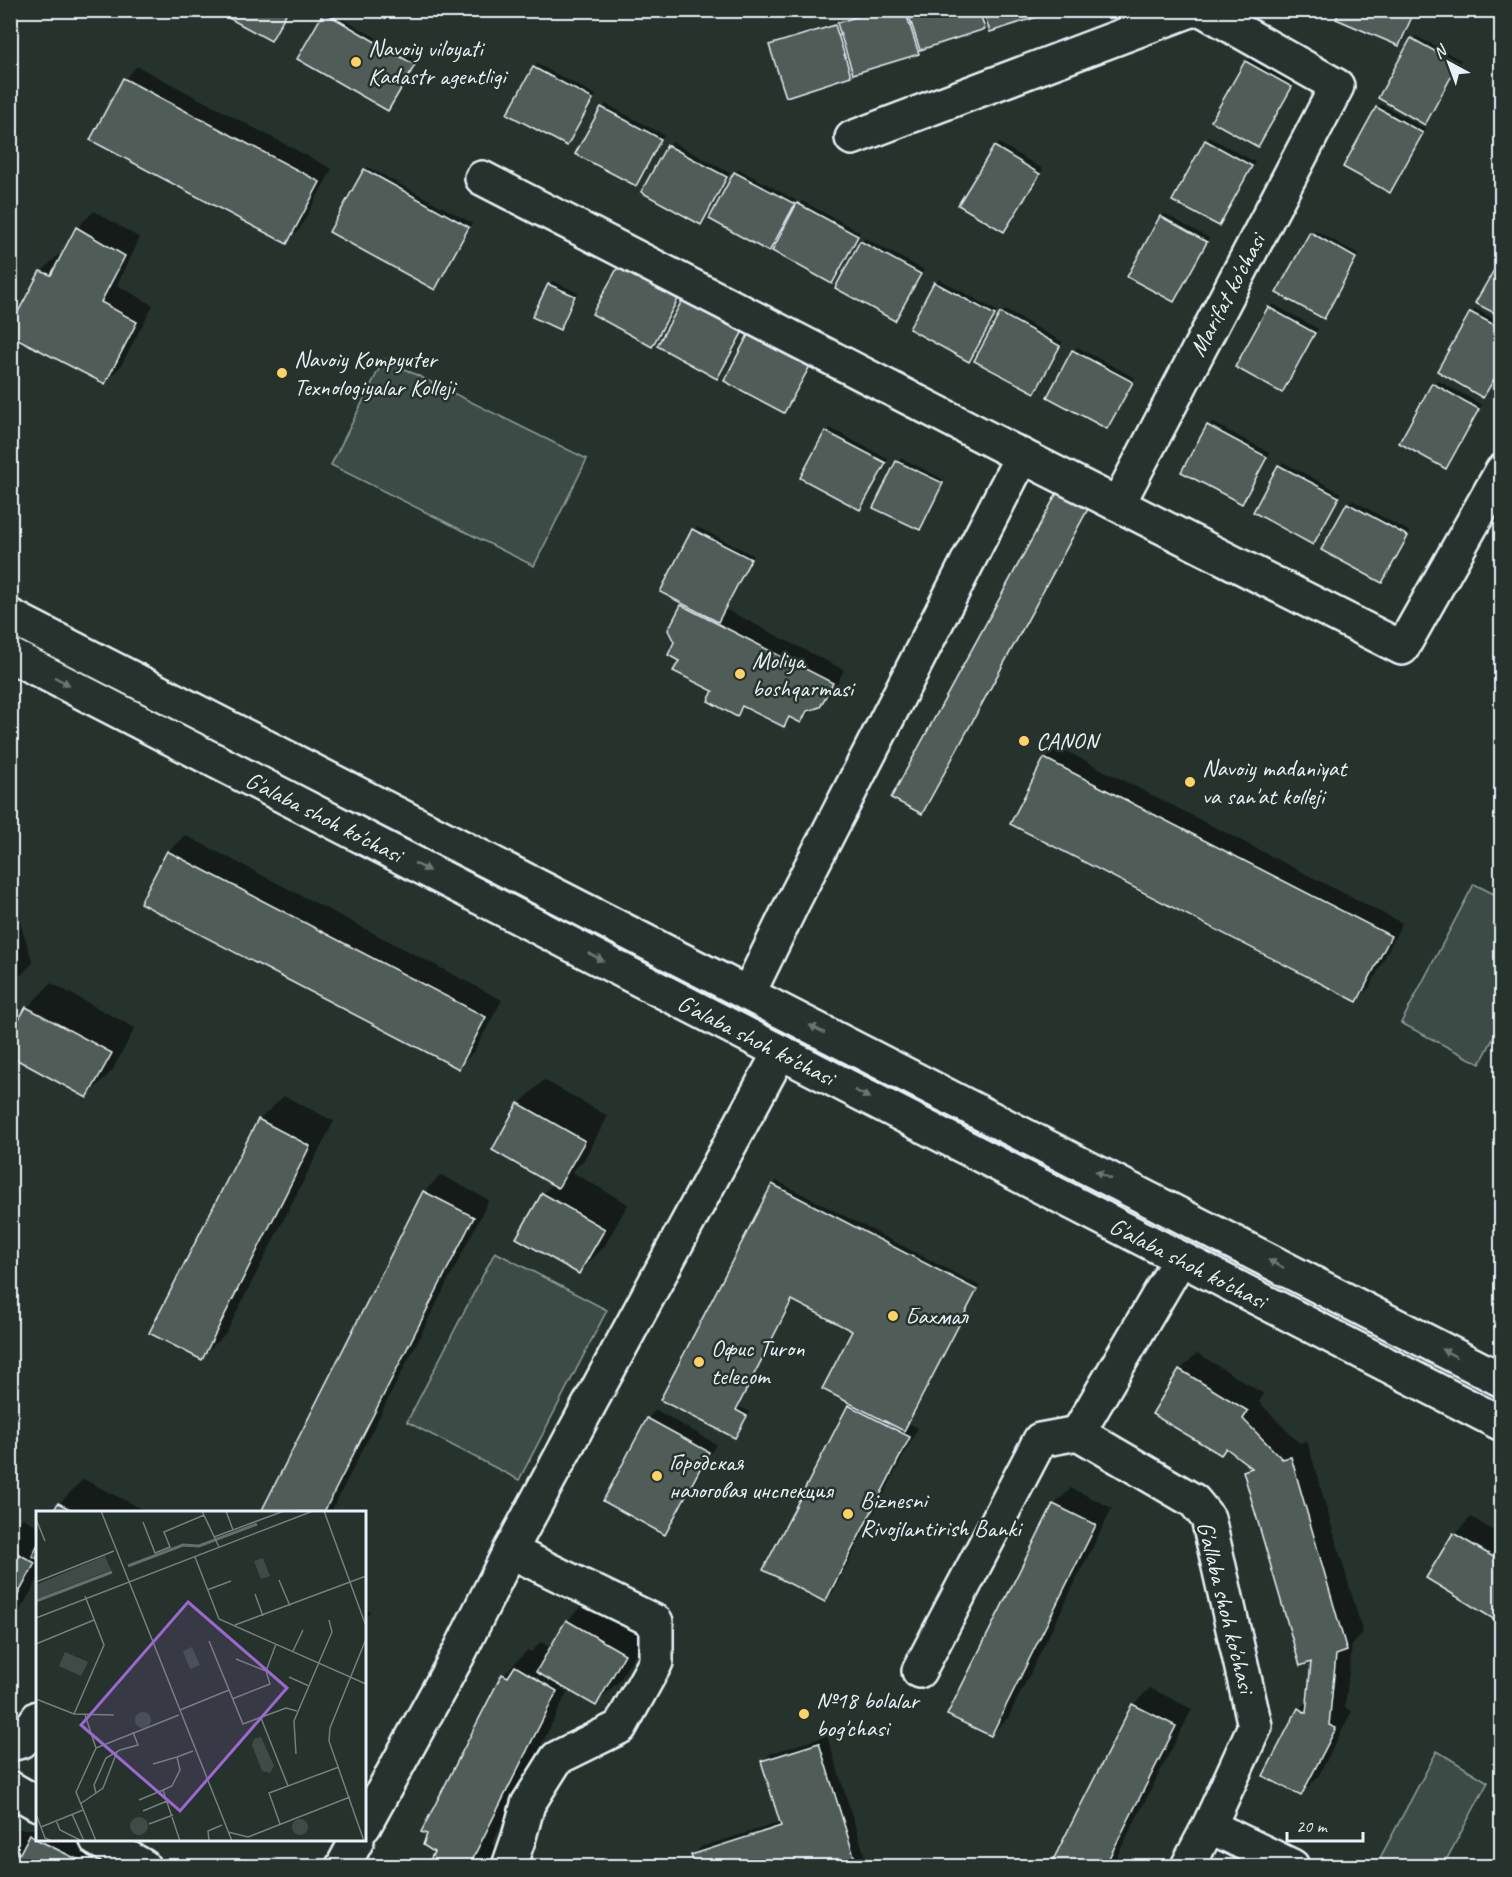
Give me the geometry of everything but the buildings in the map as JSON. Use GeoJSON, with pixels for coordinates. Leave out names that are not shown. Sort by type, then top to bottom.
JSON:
{"type":"FeatureCollection","features":[{"type":"Feature","properties":{"kind":"street"},"geometry":{"type":"LineString","coordinates":[[852,138],[1191,10]]}},
{"type":"Feature","properties":{"kind":"street","name":"Marifat ko'chasi"},"geometry":{"type":"LineString","coordinates":[[1118,504],[1337,86],[1203,10]]}},
{"type":"Feature","properties":{"kind":"street"},"geometry":{"type":"LineString","coordinates":[[482,178],[1022,456],[1402,648],[1502,471]]}},
{"type":"Feature","properties":{"kind":"street"},"geometry":{"type":"LineString","coordinates":[[748,994],[1022,456]]}},
{"type":"Feature","properties":{"kind":"street","name":"G'alaba shoh ko'chasi"},"geometry":{"type":"LineString","coordinates":[[10,616],[1502,1380]]}},
{"type":"Feature","properties":{"kind":"street","name":"G'alaba shoh ko'chasi"},"geometry":{"type":"LineString","coordinates":[[10,655],[1502,1424]]}},
{"type":"Feature","properties":{"kind":"street"},"geometry":{"type":"LineString","coordinates":[[366,1822],[458,1655],[510,1551],[780,1052]]}},
{"type":"Feature","properties":{"kind":"street"},"geometry":{"type":"LineString","coordinates":[[919,1671],[1040,1440],[1078,1433],[1179,1259]]}},
{"type":"Feature","properties":{"kind":"street","name":"G'allaba shoh ko'chasi"},"geometry":{"type":"LineString","coordinates":[[1078,1433],[1194,1501],[1208,1518],[1255,1726],[1188,1866]]}},
{"type":"Feature","properties":{"kind":"street"},"geometry":{"type":"LineString","coordinates":[[510,1551],[656,1622],[656,1662],[620,1727],[557,1758],[528,1804],[519,1857]]}},
{"type":"Feature","properties":{"kind":"street"},"geometry":{"type":"LineString","coordinates":[[10,1744],[22,1741],[36,1721]]}},
{"type":"Feature","properties":{"kind":"street"},"geometry":{"type":"LineString","coordinates":[[10,1788],[36,1803]]}},
{"type":"Feature","properties":{"kind":"street"},"geometry":{"type":"LineString","coordinates":[[1209,1826],[1292,1866]]}},
{"type":"Feature","properties":{"kind":"street"},"geometry":{"type":"LineString","coordinates":[[100,1841],[143,1866]]}},
{"type":"Feature","properties":{"kind":"street"},"geometry":{"type":"LineString","coordinates":[[343,1866],[356,1841]]}},
{"type":"Feature","properties":{"kind":"shaded area"},"geometry":{"type":"Polygon","coordinates":[[[384,359],[587,459],[534,566],[331,465],[384,359]]]}},
{"type":"Feature","properties":{"kind":"shaded area"},"geometry":{"type":"Polygon","coordinates":[[[1474,884],[1502,898],[1501,1023],[1480,1064],[1401,1023],[1474,884]]]}},
{"type":"Feature","properties":{"kind":"shaded area"},"geometry":{"type":"Polygon","coordinates":[[[495,1252],[607,1310],[519,1480],[407,1422],[495,1252]]]}},
{"type":"Feature","properties":{"kind":"shaded area"},"geometry":{"type":"Polygon","coordinates":[[[1437,1751],[1488,1782],[1443,1866],[1394,1866],[1380,1858],[1437,1751]]]}},
{"type":"Feature","properties":{"kind":"place","name":"Navoiy viloyati Kadastr agentligi"},"geometry":{"type":"Point","coordinates":[356,62]}},
{"type":"Feature","properties":{"kind":"place","name":"Navoiy Kompyuter Texnologiyalar Kolleji"},"geometry":{"type":"Point","coordinates":[282,373]}},
{"type":"Feature","properties":{"kind":"place","name":"Moliya boshqarmasi"},"geometry":{"type":"Point","coordinates":[740,674]}},
{"type":"Feature","properties":{"kind":"place","name":"CANON"},"geometry":{"type":"Point","coordinates":[1024,741]}},
{"type":"Feature","properties":{"kind":"place","name":"Navoiy madaniyat va san'at kolleji"},"geometry":{"type":"Point","coordinates":[1190,782]}},
{"type":"Feature","properties":{"kind":"place","name":"Бахмал"},"geometry":{"type":"Point","coordinates":[893,1316]}},
{"type":"Feature","properties":{"kind":"place","name":"Офис Turon telecom"},"geometry":{"type":"Point","coordinates":[699,1362]}},
{"type":"Feature","properties":{"kind":"place","name":"Городская налоговая инспекция"},"geometry":{"type":"Point","coordinates":[657,1476]}},
{"type":"Feature","properties":{"kind":"place","name":"Biznesni Rivojlantirish Banki"},"geometry":{"type":"Point","coordinates":[848,1514]}},
{"type":"Feature","properties":{"kind":"place","name":"№18 bolalar bog'chasi"},"geometry":{"type":"Point","coordinates":[804,1714]}}]}
